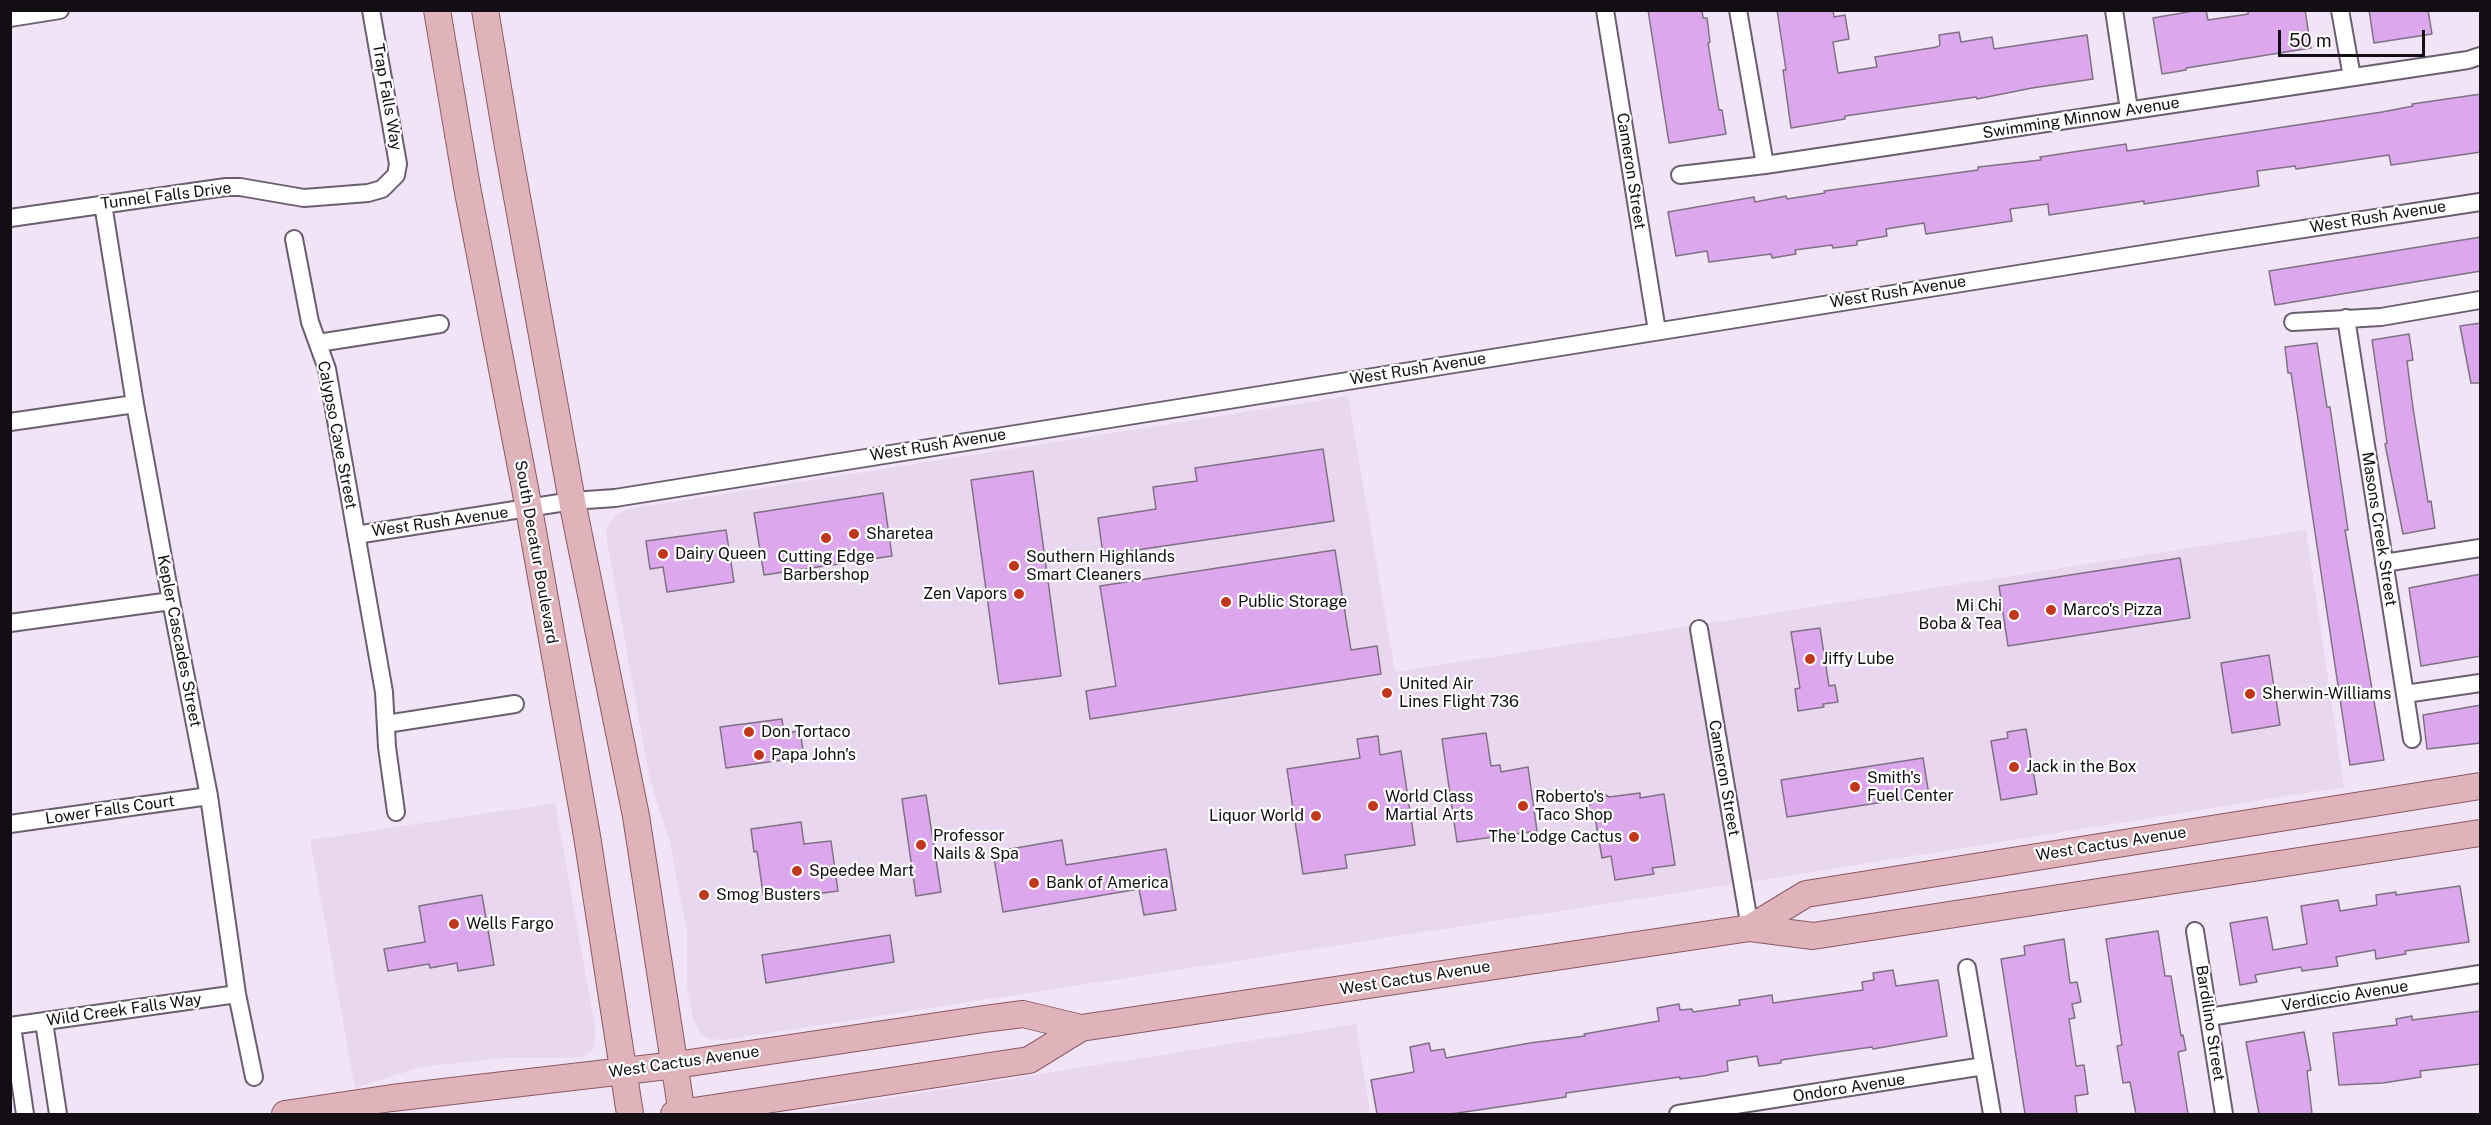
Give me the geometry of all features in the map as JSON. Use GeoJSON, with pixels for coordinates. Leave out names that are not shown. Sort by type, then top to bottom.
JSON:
{"type":"FeatureCollection","features":[{"type":"Feature","properties":{"kind":"main road","name":"South Decatur Boulevard"},"geometry":{"type":"LineString","coordinates":[[437,10],[467,187],[529,509],[585,825],[627,1094]]}},
{"type":"Feature","properties":{"kind":"main road"},"geometry":{"type":"LineString","coordinates":[[486,10],[508,147],[572,501],[636,816],[679,1099]]}},
{"type":"Feature","properties":{"kind":"main road","name":"West Cactus Avenue"},"geometry":{"type":"LineString","coordinates":[[1750,927],[1806,894],[2481,786]]}},
{"type":"Feature","properties":{"kind":"main road","name":"West Cactus Avenue"},"geometry":{"type":"LineString","coordinates":[[679,1099],[1023,1014],[1081,1028],[1750,927],[1813,936],[2481,833]]}},
{"type":"Feature","properties":{"kind":"main road","name":"West Cactus Avenue"},"geometry":{"type":"LineString","coordinates":[[285,1114],[392,1098],[627,1094],[679,1099],[1029,1060],[1081,1028]]}},
{"type":"Feature","properties":{"kind":"street"},"geometry":{"type":"LineString","coordinates":[[10,18],[60,10]]}},
{"type":"Feature","properties":{"kind":"street","name":"Trap Falls Way"},"geometry":{"type":"LineString","coordinates":[[371,10],[397,157],[396,175],[390,183]]}},
{"type":"Feature","properties":{"kind":"street","name":"Cameron Street"},"geometry":{"type":"LineString","coordinates":[[1605,10],[1657,331]]}},
{"type":"Feature","properties":{"kind":"street"},"geometry":{"type":"LineString","coordinates":[[1738,10],[1765,165]]}},
{"type":"Feature","properties":{"kind":"street"},"geometry":{"type":"LineString","coordinates":[[2115,10],[2129,110]]}},
{"type":"Feature","properties":{"kind":"street"},"geometry":{"type":"LineString","coordinates":[[2340,10],[2352,77]]}},
{"type":"Feature","properties":{"kind":"street","name":"Swimming Minnow Avenue"},"geometry":{"type":"LineString","coordinates":[[1680,176],[2468,60],[2481,56]]}},
{"type":"Feature","properties":{"kind":"street","name":"Tunnel Falls Drive"},"geometry":{"type":"LineString","coordinates":[[10,218],[226,187],[319,198],[368,193],[382,189],[390,183]]}},
{"type":"Feature","properties":{"kind":"street","name":"West Rush Avenue"},"geometry":{"type":"LineString","coordinates":[[356,535],[572,501],[615,498],[2481,202]]}},
{"type":"Feature","properties":{"kind":"street","name":"Kepler Cascades Street"},"geometry":{"type":"LineString","coordinates":[[103,204],[135,404],[209,796],[237,994],[254,1077]]}},
{"type":"Feature","properties":{"kind":"street","name":"Calypso Cave Street"},"geometry":{"type":"LineString","coordinates":[[294,239],[310,321],[327,369],[384,692],[387,747],[396,812]]}},
{"type":"Feature","properties":{"kind":"street"},"geometry":{"type":"LineString","coordinates":[[2294,322],[2381,317],[2481,300]]}},
{"type":"Feature","properties":{"kind":"street","name":"Masons Creek Street"},"geometry":{"type":"LineString","coordinates":[[2346,318],[2412,739]]}},
{"type":"Feature","properties":{"kind":"street"},"geometry":{"type":"LineString","coordinates":[[318,343],[440,324]]}},
{"type":"Feature","properties":{"kind":"street"},"geometry":{"type":"LineString","coordinates":[[10,422],[135,404]]}},
{"type":"Feature","properties":{"kind":"street"},"geometry":{"type":"LineString","coordinates":[[2384,562],[2481,548]]}},
{"type":"Feature","properties":{"kind":"street"},"geometry":{"type":"LineString","coordinates":[[10,623],[171,602]]}},
{"type":"Feature","properties":{"kind":"street","name":"Cameron Street"},"geometry":{"type":"LineString","coordinates":[[1699,629],[1750,927]]}},
{"type":"Feature","properties":{"kind":"street"},"geometry":{"type":"LineString","coordinates":[[2405,694],[2481,683]]}},
{"type":"Feature","properties":{"kind":"street"},"geometry":{"type":"LineString","coordinates":[[386,724],[514,704]]}},
{"type":"Feature","properties":{"kind":"street","name":"Lower Falls Court"},"geometry":{"type":"LineString","coordinates":[[10,825],[209,796]]}},
{"type":"Feature","properties":{"kind":"street","name":"Bardilino Street"},"geometry":{"type":"LineString","coordinates":[[2195,931],[2224,1114]]}},
{"type":"Feature","properties":{"kind":"street"},"geometry":{"type":"LineString","coordinates":[[1967,968],[1992,1114]]}},
{"type":"Feature","properties":{"kind":"street","name":"Verdiccio Avenue"},"geometry":{"type":"LineString","coordinates":[[2209,1017],[2481,974]]}},
{"type":"Feature","properties":{"kind":"street","name":"Wild Creek Falls Way"},"geometry":{"type":"LineString","coordinates":[[11,1026],[237,994]]}},
{"type":"Feature","properties":{"kind":"street"},"geometry":{"type":"LineString","coordinates":[[44,1022],[58,1114]]}},
{"type":"Feature","properties":{"kind":"street"},"geometry":{"type":"LineString","coordinates":[[11,1026],[25,1114]]}},
{"type":"Feature","properties":{"kind":"street","name":"Ondoro Avenue"},"geometry":{"type":"LineString","coordinates":[[1678,1114],[1984,1066]]}},
{"type":"Feature","properties":{"kind":"shaded area"},"geometry":{"type":"Polygon","coordinates":[[[1348,396],[1395,672],[2306,530],[2344,787],[1787,876],[723,1040],[710,1039],[701,1033],[693,1018],[687,986],[687,933],[670,842],[650,780],[606,536],[607,528],[614,516],[628,509],[1348,396]]]}},
{"type":"Feature","properties":{"kind":"shaded area"},"geometry":{"type":"Polygon","coordinates":[[[555,803],[596,1032],[594,1046],[590,1052],[583,1057],[574,1058],[502,1058],[421,1067],[355,1088],[310,840],[555,803]]]}},
{"type":"Feature","properties":{"kind":"shaded area"},"geometry":{"type":"Polygon","coordinates":[[[1356,1024],[1370,1114],[789,1114],[1356,1024]]]}},
{"type":"Feature","properties":{"kind":"building"},"geometry":{"type":"Polygon","coordinates":[[[1648,10],[1702,10],[1703,18],[1707,18],[1710,42],[1708,43],[1719,110],[1722,110],[1726,134],[1669,143],[1648,10]]]}},
{"type":"Feature","properties":{"kind":"building"},"geometry":{"type":"Polygon","coordinates":[[[1777,10],[1833,10],[1834,17],[1845,15],[1849,39],[1833,42],[1838,73],[1877,67],[1875,57],[1937,47],[1940,45],[1939,35],[1959,32],[1961,42],[1992,37],[1994,49],[2087,35],[2093,79],[1977,99],[1976,97],[1845,116],[1845,119],[1791,128],[1783,70],[1786,70],[1777,10]]]}},
{"type":"Feature","properties":{"kind":"building"},"geometry":{"type":"Polygon","coordinates":[[[2206,10],[2208,20],[2248,14],[2248,10],[2305,10],[2311,48],[2162,74],[2153,18],[2206,10]]]}},
{"type":"Feature","properties":{"kind":"building"},"geometry":{"type":"Polygon","coordinates":[[[2369,10],[2428,10],[2432,34],[2374,43],[2369,10]]]}},
{"type":"Feature","properties":{"kind":"building"},"geometry":{"type":"Polygon","coordinates":[[[2481,94],[2481,152],[2391,165],[2389,155],[2296,169],[2295,166],[2257,171],[2259,186],[2144,204],[2144,201],[2049,215],[2048,204],[2010,209],[2012,221],[1926,234],[1924,223],[1886,229],[1887,236],[1857,241],[1857,245],[1833,248],[1832,245],[1795,250],[1796,254],[1772,258],[1771,254],[1709,262],[1707,251],[1676,256],[1668,212],[1754,197],[1755,202],[1786,196],[1787,199],[1825,193],[1824,191],[1978,170],[1978,167],[2041,160],[2040,157],[2126,144],[2127,151],[2382,112],[2413,106],[2412,104],[2481,94]]]}},
{"type":"Feature","properties":{"kind":"building"},"geometry":{"type":"Polygon","coordinates":[[[2481,237],[2481,271],[2275,305],[2269,271],[2481,237]]]}},
{"type":"Feature","properties":{"kind":"building"},"geometry":{"type":"Polygon","coordinates":[[[2481,323],[2481,383],[2471,383],[2460,326],[2481,323]]]}},
{"type":"Feature","properties":{"kind":"building"},"geometry":{"type":"Polygon","coordinates":[[[2409,334],[2413,360],[2407,361],[2413,408],[2428,502],[2431,501],[2435,528],[2403,534],[2385,444],[2387,443],[2372,340],[2409,334]]]}},
{"type":"Feature","properties":{"kind":"building"},"geometry":{"type":"Polygon","coordinates":[[[2317,343],[2327,407],[2330,407],[2348,530],[2345,530],[2384,760],[2350,765],[2291,373],[2288,373],[2285,347],[2317,343]]]}},
{"type":"Feature","properties":{"kind":"building"},"geometry":{"type":"Polygon","coordinates":[[[1323,449],[1334,521],[1103,555],[1098,518],[1156,509],[1153,487],[1197,481],[1195,468],[1323,449]]]}},
{"type":"Feature","properties":{"kind":"building"},"geometry":{"type":"Polygon","coordinates":[[[1033,471],[1061,676],[999,684],[971,480],[1033,471]]]}},
{"type":"Feature","properties":{"kind":"building"},"geometry":{"type":"Polygon","coordinates":[[[883,493],[892,556],[764,575],[754,513],[883,493]]]}},
{"type":"Feature","properties":{"kind":"building"},"geometry":{"type":"Polygon","coordinates":[[[726,530],[734,582],[667,592],[663,567],[650,569],[646,541],[726,530]]]}},
{"type":"Feature","properties":{"kind":"building"},"geometry":{"type":"Polygon","coordinates":[[[1335,550],[1351,650],[1377,646],[1381,674],[1090,719],[1086,691],[1116,686],[1100,586],[1335,550]]]}},
{"type":"Feature","properties":{"kind":"building"},"geometry":{"type":"Polygon","coordinates":[[[2180,558],[2190,618],[2008,646],[1999,586],[2180,558]]]}},
{"type":"Feature","properties":{"kind":"building"},"geometry":{"type":"Polygon","coordinates":[[[2481,574],[2481,656],[2421,666],[2409,588],[2481,574]]]}},
{"type":"Feature","properties":{"kind":"building","name":"Jiffy Lube"},"geometry":{"type":"Polygon","coordinates":[[[1820,628],[1829,686],[1835,685],[1838,702],[1823,704],[1824,707],[1798,711],[1795,689],[1800,688],[1791,632],[1820,628]]]}},
{"type":"Feature","properties":{"kind":"building","name":"Sherwin-Williams"},"geometry":{"type":"Polygon","coordinates":[[[2269,655],[2280,725],[2232,733],[2221,663],[2269,655]]]}},
{"type":"Feature","properties":{"kind":"building"},"geometry":{"type":"Polygon","coordinates":[[[2481,705],[2481,743],[2427,749],[2423,715],[2481,705]]]}},
{"type":"Feature","properties":{"kind":"building"},"geometry":{"type":"Polygon","coordinates":[[[782,719],[784,733],[800,731],[804,757],[726,768],[720,727],[782,719]]]}},
{"type":"Feature","properties":{"kind":"building","name":"Jack in the Box"},"geometry":{"type":"Polygon","coordinates":[[[2026,729],[2037,794],[2001,800],[1991,741],[2008,738],[2007,732],[2026,729]]]}},
{"type":"Feature","properties":{"kind":"building"},"geometry":{"type":"Polygon","coordinates":[[[1486,733],[1491,766],[1500,765],[1501,772],[1528,767],[1537,831],[1457,842],[1442,739],[1486,733]]]}},
{"type":"Feature","properties":{"kind":"building"},"geometry":{"type":"Polygon","coordinates":[[[1378,736],[1380,755],[1401,751],[1415,845],[1345,855],[1347,868],[1303,874],[1287,769],[1360,758],[1357,739],[1378,736]]]}},
{"type":"Feature","properties":{"kind":"building","name":"Smith's Fuel Center"},"geometry":{"type":"Polygon","coordinates":[[[1923,758],[1929,795],[1787,817],[1781,780],[1923,758]]]}},
{"type":"Feature","properties":{"kind":"building","name":"The Lodge Cactus"},"geometry":{"type":"Polygon","coordinates":[[[1599,791],[1609,797],[1640,793],[1640,798],[1664,794],[1675,865],[1652,868],[1654,874],[1615,880],[1611,856],[1602,858],[1595,817],[1586,811],[1599,791]]]}},
{"type":"Feature","properties":{"kind":"building","name":"Professor Nails & Spa"},"geometry":{"type":"Polygon","coordinates":[[[926,795],[941,892],[916,896],[902,799],[926,795]]]}},
{"type":"Feature","properties":{"kind":"building"},"geometry":{"type":"Polygon","coordinates":[[[801,822],[804,844],[831,841],[838,891],[764,901],[757,851],[754,852],[751,829],[801,822]]]}},
{"type":"Feature","properties":{"kind":"building"},"geometry":{"type":"Polygon","coordinates":[[[1062,840],[1066,865],[1166,849],[1176,910],[1144,915],[1139,889],[1003,912],[993,852],[1062,840]]]}},
{"type":"Feature","properties":{"kind":"building"},"geometry":{"type":"Polygon","coordinates":[[[2460,886],[2469,942],[2405,951],[2406,954],[2376,959],[2375,950],[2336,957],[2338,966],[2302,971],[2301,967],[2255,975],[2257,982],[2240,985],[2230,923],[2267,917],[2273,950],[2307,944],[2301,906],[2338,900],[2340,911],[2377,905],[2376,895],[2396,892],[2396,895],[2460,886]]]}},
{"type":"Feature","properties":{"kind":"building","name":"Wells Fargo"},"geometry":{"type":"Polygon","coordinates":[[[482,895],[494,965],[458,971],[457,963],[430,968],[429,964],[388,971],[384,949],[425,942],[419,906],[482,895]]]}},
{"type":"Feature","properties":{"kind":"building"},"geometry":{"type":"Polygon","coordinates":[[[2158,931],[2165,976],[2171,976],[2181,1036],[2183,1035],[2186,1050],[2178,1052],[2188,1114],[2136,1114],[2130,1082],[2123,1083],[2117,1046],[2122,1045],[2106,939],[2158,931]]]}},
{"type":"Feature","properties":{"kind":"building"},"geometry":{"type":"Polygon","coordinates":[[[890,935],[894,962],[766,983],[762,955],[890,935]]]}},
{"type":"Feature","properties":{"kind":"building"},"geometry":{"type":"Polygon","coordinates":[[[2064,939],[2070,983],[2077,982],[2081,1002],[2072,1004],[2075,1018],[2069,1019],[2076,1066],[2084,1065],[2088,1094],[2075,1096],[2077,1114],[2025,1114],[2001,959],[2025,955],[2024,946],[2064,939]]]}},
{"type":"Feature","properties":{"kind":"building"},"geometry":{"type":"Polygon","coordinates":[[[1893,970],[1896,986],[1938,980],[1947,1036],[1873,1049],[1872,1047],[1781,1060],[1781,1063],[1759,1066],[1757,1056],[1727,1061],[1728,1071],[1703,1076],[1680,1079],[1680,1077],[1566,1093],[1566,1097],[1451,1114],[1377,1114],[1371,1080],[1414,1072],[1410,1047],[1429,1043],[1431,1051],[1444,1049],[1446,1058],[1585,1036],[1584,1034],[1659,1021],[1657,1008],[1679,1004],[1680,1010],[1692,1009],[1693,1012],[1740,1005],[1739,1000],[1772,995],[1773,1003],[1863,990],[1862,982],[1874,980],[1873,973],[1893,970]]]}},
{"type":"Feature","properties":{"kind":"building"},"geometry":{"type":"Polygon","coordinates":[[[2481,1011],[2481,1064],[2420,1071],[2421,1077],[2383,1083],[2339,1085],[2333,1033],[2397,1025],[2396,1019],[2412,1016],[2412,1020],[2481,1011]]]}},
{"type":"Feature","properties":{"kind":"building"},"geometry":{"type":"Polygon","coordinates":[[[2304,1032],[2311,1070],[2307,1071],[2312,1114],[2259,1114],[2246,1042],[2304,1032]]]}},
{"type":"Feature","properties":{"kind":"place","name":"Sharetea"},"geometry":{"type":"Point","coordinates":[854,534]}},
{"type":"Feature","properties":{"kind":"place","name":"Cutting Edge Barbershop"},"geometry":{"type":"Point","coordinates":[826,538]}},
{"type":"Feature","properties":{"kind":"place","name":"Dairy Queen"},"geometry":{"type":"Point","coordinates":[663,554]}},
{"type":"Feature","properties":{"kind":"place","name":"Southern Highlands Smart Cleaners"},"geometry":{"type":"Point","coordinates":[1014,566]}},
{"type":"Feature","properties":{"kind":"place","name":"Zen Vapors"},"geometry":{"type":"Point","coordinates":[1019,594]}},
{"type":"Feature","properties":{"kind":"place","name":"Public Storage"},"geometry":{"type":"Point","coordinates":[1226,602]}},
{"type":"Feature","properties":{"kind":"place","name":"Marco's Pizza"},"geometry":{"type":"Point","coordinates":[2051,610]}},
{"type":"Feature","properties":{"kind":"place","name":"Mi Chi Boba & Tea"},"geometry":{"type":"Point","coordinates":[2014,615]}},
{"type":"Feature","properties":{"kind":"place","name":"Jiffy Lube"},"geometry":{"type":"Point","coordinates":[1810,659]}},
{"type":"Feature","properties":{"kind":"place","name":"United Air Lines Flight 736"},"geometry":{"type":"Point","coordinates":[1387,693]}},
{"type":"Feature","properties":{"kind":"place","name":"Sherwin-Williams"},"geometry":{"type":"Point","coordinates":[2250,694]}},
{"type":"Feature","properties":{"kind":"place","name":"Don Tortaco"},"geometry":{"type":"Point","coordinates":[749,732]}},
{"type":"Feature","properties":{"kind":"place","name":"Papa John's"},"geometry":{"type":"Point","coordinates":[759,755]}},
{"type":"Feature","properties":{"kind":"place","name":"Jack in the Box"},"geometry":{"type":"Point","coordinates":[2014,767]}},
{"type":"Feature","properties":{"kind":"place","name":"Smith's Fuel Center"},"geometry":{"type":"Point","coordinates":[1855,787]}},
{"type":"Feature","properties":{"kind":"place","name":"World Class Martial Arts"},"geometry":{"type":"Point","coordinates":[1373,806]}},
{"type":"Feature","properties":{"kind":"place","name":"Roberto's Taco Shop"},"geometry":{"type":"Point","coordinates":[1523,806]}},
{"type":"Feature","properties":{"kind":"place","name":"Liquor World"},"geometry":{"type":"Point","coordinates":[1316,816]}},
{"type":"Feature","properties":{"kind":"place","name":"The Lodge Cactus"},"geometry":{"type":"Point","coordinates":[1634,837]}},
{"type":"Feature","properties":{"kind":"place","name":"Professor Nails & Spa"},"geometry":{"type":"Point","coordinates":[921,845]}},
{"type":"Feature","properties":{"kind":"place","name":"Speedee Mart"},"geometry":{"type":"Point","coordinates":[797,871]}},
{"type":"Feature","properties":{"kind":"place","name":"Bank of America"},"geometry":{"type":"Point","coordinates":[1034,883]}},
{"type":"Feature","properties":{"kind":"place","name":"Smog Busters"},"geometry":{"type":"Point","coordinates":[704,895]}},
{"type":"Feature","properties":{"kind":"place","name":"Wells Fargo"},"geometry":{"type":"Point","coordinates":[454,924]}}]}
